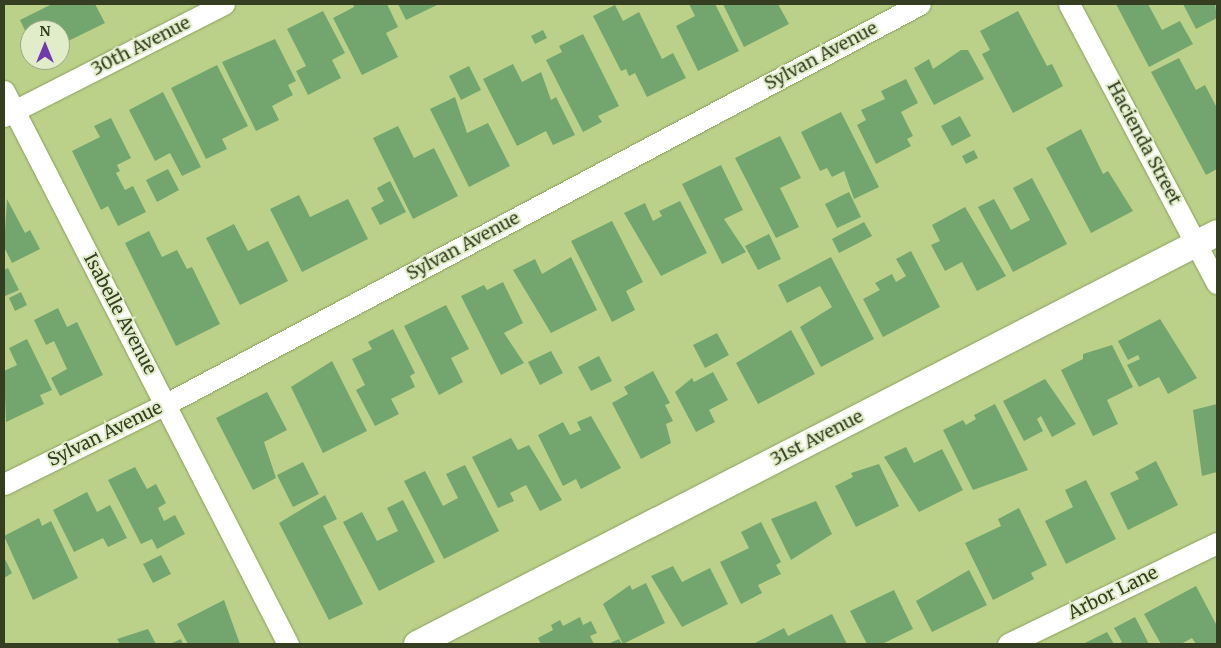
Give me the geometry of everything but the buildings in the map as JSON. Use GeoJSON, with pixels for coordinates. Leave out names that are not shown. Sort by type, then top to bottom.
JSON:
{"type":"FeatureCollection","features":[{"type":"Feature","properties":{"kind":"street","name":"30th Avenue"},"geometry":{"type":"LineString","coordinates":[[9,114],[224,4]]}},
{"type":"Feature","properties":{"kind":"street","name":"Sylvan Avenue"},"geometry":{"type":"LineString","coordinates":[[4,484],[168,403],[920,4]]}},
{"type":"Feature","properties":{"kind":"street","name":"Hacienda Street"},"geometry":{"type":"LineString","coordinates":[[1069,4],[1207,238],[1217,283]]}},
{"type":"Feature","properties":{"kind":"street","name":"Isabelle Avenue"},"geometry":{"type":"LineString","coordinates":[[4,91],[9,114],[168,403],[288,644]]}},
{"type":"Feature","properties":{"kind":"street","name":"31st Avenue"},"geometry":{"type":"LineString","coordinates":[[417,644],[1207,238]]}},
{"type":"Feature","properties":{"kind":"street","name":"Arbor Lane"},"geometry":{"type":"LineString","coordinates":[[1008,644],[1217,543]]}}]}
